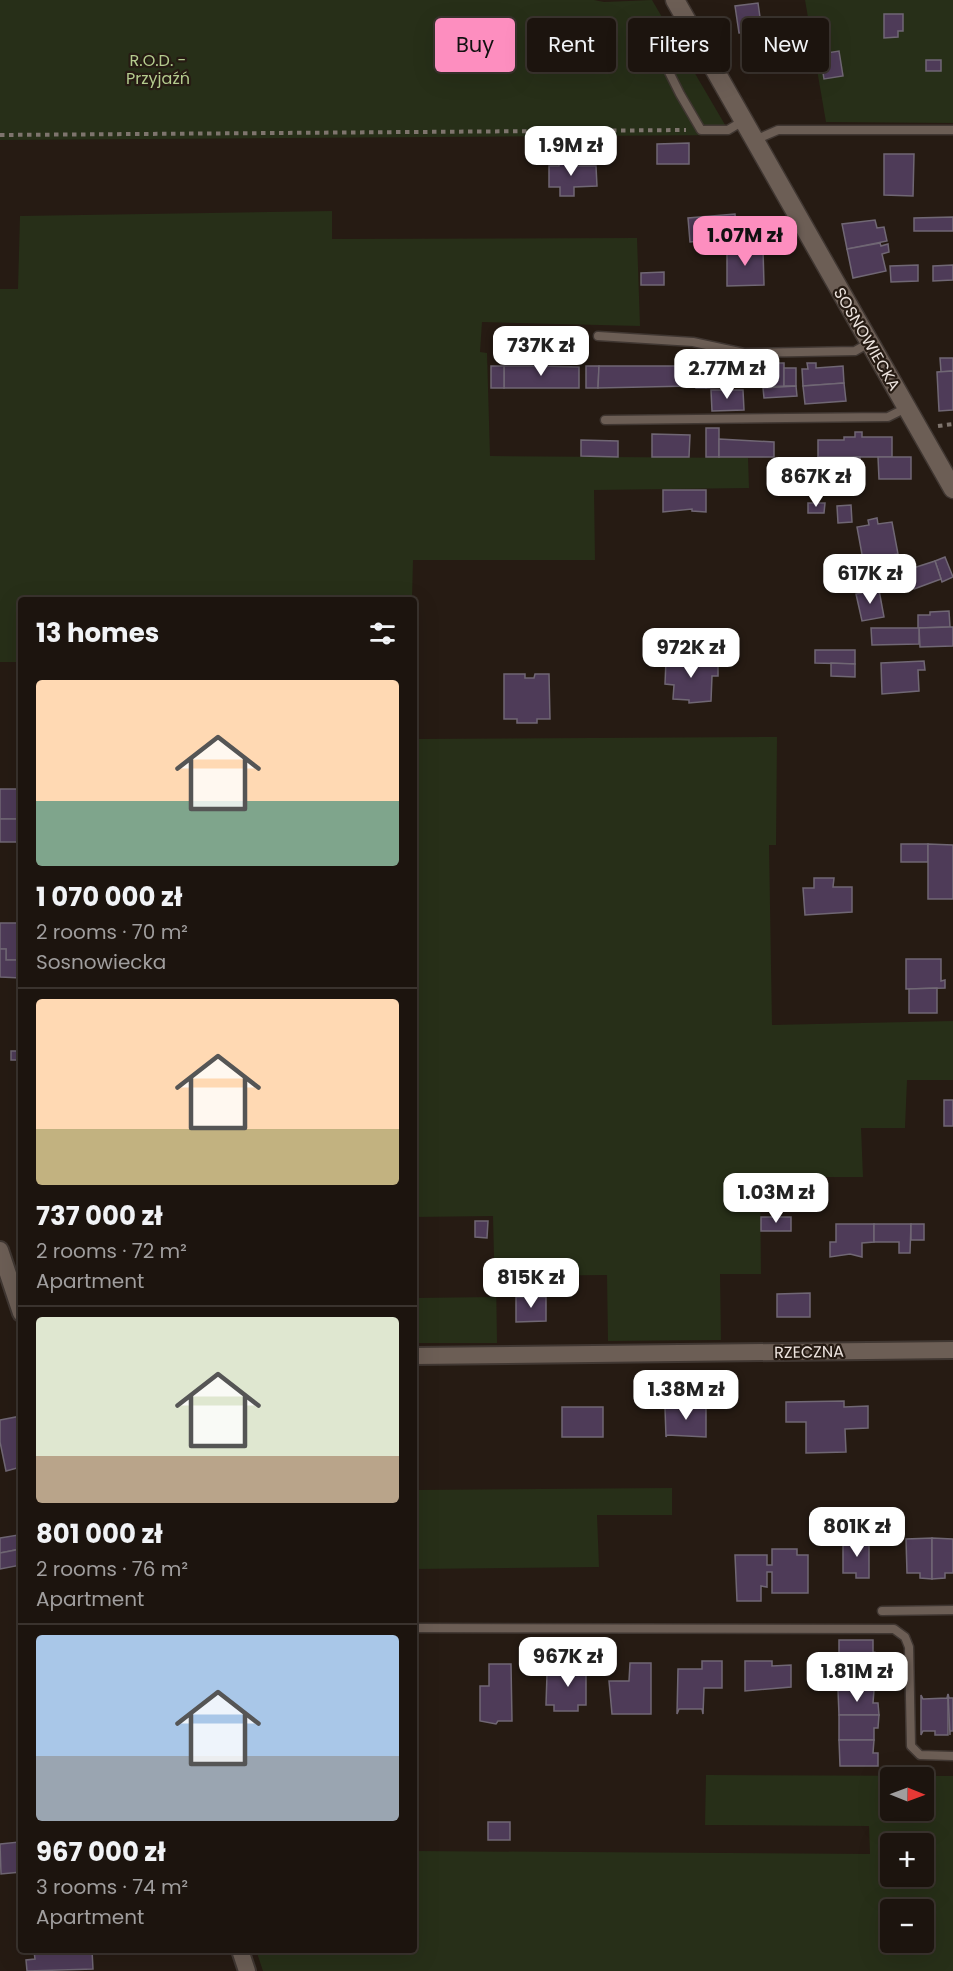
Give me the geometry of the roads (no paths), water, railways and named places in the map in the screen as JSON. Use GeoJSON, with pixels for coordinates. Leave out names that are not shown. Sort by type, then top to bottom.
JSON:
{"type":"FeatureCollection","features":[{"type":"Feature","properties":{"kind":"street","name":"SOSNOWIECKA"},"geometry":{"type":"LineString","coordinates":[[675,0],[953,489]]}},
{"type":"Feature","properties":{"kind":"street"},"geometry":{"type":"LineString","coordinates":[[0,1250],[18,1304]]}},
{"type":"Feature","properties":{"kind":"street","name":"RZECZNA"},"geometry":{"type":"LineString","coordinates":[[417,1356],[953,1350]]}},
{"type":"Feature","properties":{"kind":"street"},"geometry":{"type":"LineString","coordinates":[[241,1953],[247,1971]]}},
{"type":"Feature","properties":{"kind":"lane"},"geometry":{"type":"LineString","coordinates":[[669,72],[701,130],[729,130],[744,120]]}},
{"type":"Feature","properties":{"kind":"lane"},"geometry":{"type":"LineString","coordinates":[[755,140],[778,130],[953,130]]}},
{"type":"Feature","properties":{"kind":"lane"},"geometry":{"type":"LineString","coordinates":[[598,336],[693,342],[744,353],[855,351],[869,343]]}},
{"type":"Feature","properties":{"kind":"lane"},"geometry":{"type":"LineString","coordinates":[[605,420],[888,417],[906,408]]}},
{"type":"Feature","properties":{"kind":"lane"},"geometry":{"type":"LineString","coordinates":[[882,1611],[953,1611]]}},
{"type":"Feature","properties":{"kind":"lane"},"geometry":{"type":"LineString","coordinates":[[417,1628],[894,1629],[905,1636],[909,1647],[911,1746],[920,1755],[953,1755]]}},
{"type":"Feature","properties":{"kind":"park label","name":"R.O.D. - Przyjaźń"},"geometry":{"type":"Point","coordinates":[158,69]}}]}
